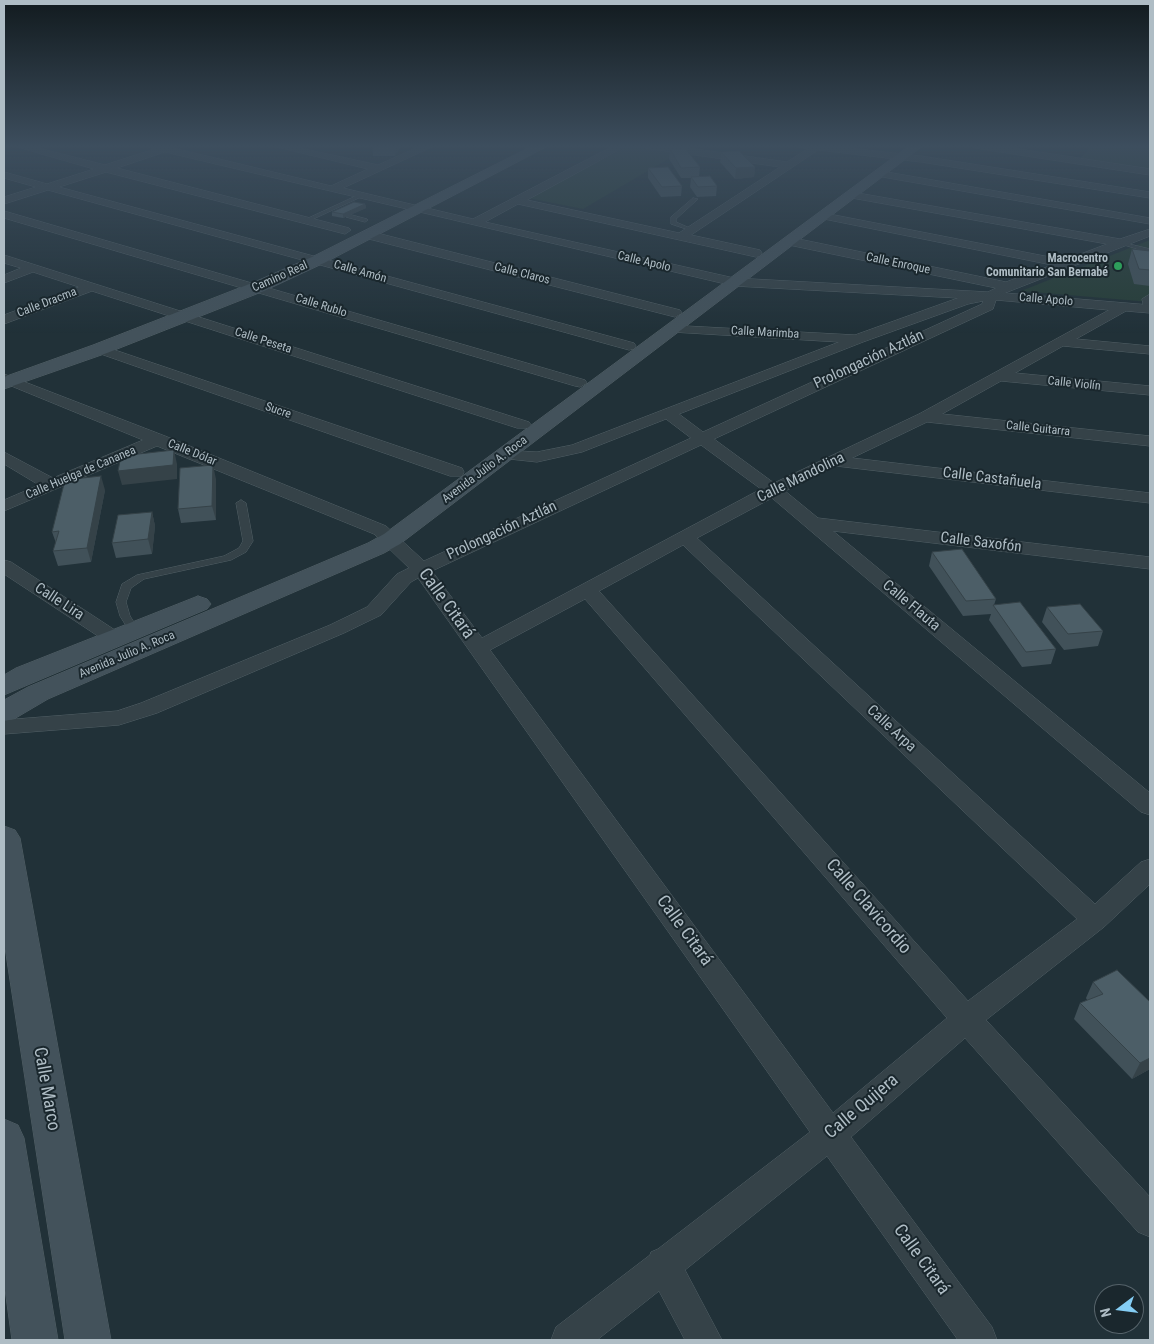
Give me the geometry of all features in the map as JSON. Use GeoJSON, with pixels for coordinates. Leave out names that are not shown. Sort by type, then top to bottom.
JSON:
{"type":"FeatureCollection","features":[{"type":"Feature","properties":{"kind":"street","name":"Calle Amón"},"geometry":{"type":"LineString","coordinates":[[124,208],[629,346]]}},
{"type":"Feature","properties":{"kind":"street"},"geometry":{"type":"LineString","coordinates":[[260,208],[307,220],[347,223]]}},
{"type":"Feature","properties":{"kind":"street","name":"Camino Real"},"geometry":{"type":"LineString","coordinates":[[6,381],[100,349],[258,287],[318,260],[394,208]]}},
{"type":"Feature","properties":{"kind":"street","name":"Calle Apolo"},"geometry":{"type":"LineString","coordinates":[[411,208],[728,281],[991,296],[1124,307],[1149,305]]}},
{"type":"Feature","properties":{"kind":"street"},"geometry":{"type":"LineString","coordinates":[[474,223],[504,208]]}},
{"type":"Feature","properties":{"kind":"street"},"geometry":{"type":"LineString","coordinates":[[552,208],[686,233],[756,253]]}},
{"type":"Feature","properties":{"kind":"street"},"geometry":{"type":"LineString","coordinates":[[686,233],[724,208]]}},
{"type":"Feature","properties":{"kind":"street","name":"Avenida Julio A. Roca"},"geometry":{"type":"LineString","coordinates":[[728,281],[756,253],[822,208]]}},
{"type":"Feature","properties":{"kind":"street","name":"Avenida Julio A. Roca"},"geometry":{"type":"LineString","coordinates":[[4,686],[26,674],[124,634],[386,534],[506,454],[674,321],[728,281],[835,208]]}},
{"type":"Feature","properties":{"kind":"street"},"geometry":{"type":"LineString","coordinates":[[924,208],[1123,243]]}},
{"type":"Feature","properties":{"kind":"street"},"geometry":{"type":"LineString","coordinates":[[1099,208],[1150,221]]}},
{"type":"Feature","properties":{"kind":"street","name":"Camino Real"},"geometry":{"type":"LineString","coordinates":[[133,319],[235,280],[295,254],[347,223],[367,227],[417,209]]}},
{"type":"Feature","properties":{"kind":"street","name":"Calle Rublo"},"geometry":{"type":"LineString","coordinates":[[4,214],[235,280],[580,383]]}},
{"type":"Feature","properties":{"kind":"street"},"geometry":{"type":"LineString","coordinates":[[824,216],[1066,264]]}},
{"type":"Feature","properties":{"kind":"street","name":"Calle Claros"},"geometry":{"type":"LineString","coordinates":[[367,227],[674,321]]}},
{"type":"Feature","properties":{"kind":"street","name":"Prolongación Aztlán"},"geometry":{"type":"LineString","coordinates":[[506,454],[537,457],[564,453],[858,339],[965,300],[991,296],[1007,286],[1150,232]]}},
{"type":"Feature","properties":{"kind":"street","name":"Calle Enroque"},"geometry":{"type":"LineString","coordinates":[[789,241],[1007,286]]}},
{"type":"Feature","properties":{"kind":"street","name":"Calle Peseta"},"geometry":{"type":"LineString","coordinates":[[4,259],[523,425]]}},
{"type":"Feature","properties":{"kind":"street"},"geometry":{"type":"LineString","coordinates":[[4,279],[34,268]]}},
{"type":"Feature","properties":{"kind":"street","name":"Calle Dracma"},"geometry":{"type":"LineString","coordinates":[[4,320],[91,286]]}},
{"type":"Feature","properties":{"kind":"street","name":"Prolongación Aztlán"},"geometry":{"type":"LineString","coordinates":[[4,727],[102,721],[119,718],[149,708],[362,618],[384,602],[404,578],[421,569],[988,306],[991,296]]}},
{"type":"Feature","properties":{"kind":"street","name":"Calle Mandolina"},"geometry":{"type":"LineString","coordinates":[[478,648],[773,490],[925,417],[1124,307]]}},
{"type":"Feature","properties":{"kind":"street","name":"Avenida Julio A. Roca"},"geometry":{"type":"LineString","coordinates":[[4,712],[38,693],[368,551],[456,472],[629,346],[674,321]]}},
{"type":"Feature","properties":{"kind":"street","name":"Calle Marimba"},"geometry":{"type":"LineString","coordinates":[[674,321],[858,339]]}},
{"type":"Feature","properties":{"kind":"street"},"geometry":{"type":"LineString","coordinates":[[1062,342],[1150,350]]}},
{"type":"Feature","properties":{"kind":"street","name":"Sucre"},"geometry":{"type":"LineString","coordinates":[[100,349],[456,472]]}},
{"type":"Feature","properties":{"kind":"street","name":"Calle Violín"},"geometry":{"type":"LineString","coordinates":[[997,376],[1150,392]]}},
{"type":"Feature","properties":{"kind":"street","name":"Calle Dólar"},"geometry":{"type":"LineString","coordinates":[[6,381],[159,439],[386,534]]}},
{"type":"Feature","properties":{"kind":"street","name":"Calle Flauta"},"geometry":{"type":"LineString","coordinates":[[667,413],[773,490],[1150,806]]}},
{"type":"Feature","properties":{"kind":"street","name":"Calle Guitarra"},"geometry":{"type":"LineString","coordinates":[[925,417],[1150,441]]}},
{"type":"Feature","properties":{"kind":"street","name":"Calle Huelga de Cananea"},"geometry":{"type":"LineString","coordinates":[[4,506],[159,439]]}},
{"type":"Feature","properties":{"kind":"street"},"geometry":{"type":"LineString","coordinates":[[4,457],[52,485]]}},
{"type":"Feature","properties":{"kind":"street","name":"Calle Castañuela"},"geometry":{"type":"LineString","coordinates":[[834,461],[1150,498]]}},
{"type":"Feature","properties":{"kind":"street","name":"Calle Saxofón"},"geometry":{"type":"LineString","coordinates":[[812,523],[1150,563]]}},
{"type":"Feature","properties":{"kind":"street","name":"Calle Citará"},"geometry":{"type":"LineString","coordinates":[[386,534],[421,569],[979,1340]]}},
{"type":"Feature","properties":{"kind":"street","name":"Calle Arpa"},"geometry":{"type":"LineString","coordinates":[[686,538],[1095,920]]}},
{"type":"Feature","properties":{"kind":"street","name":"Calle Lira"},"geometry":{"type":"LineString","coordinates":[[4,566],[124,634]]}},
{"type":"Feature","properties":{"kind":"street","name":"Calle Clavicordio"},"geometry":{"type":"LineString","coordinates":[[588,590],[966,1019],[1150,1221]]}},
{"type":"Feature","properties":{"kind":"street","name":"Calle Marco"},"geometry":{"type":"LineString","coordinates":[[5,854],[88,1340]]}},
{"type":"Feature","properties":{"kind":"street","name":"Calle Quijera"},"geometry":{"type":"LineString","coordinates":[[569,1340],[663,1264],[831,1134],[966,1019],[1095,920],[1150,868]]}},
{"type":"Feature","properties":{"kind":"street"},"geometry":{"type":"LineString","coordinates":[[4,1138],[35,1340]]}},
{"type":"Feature","properties":{"kind":"street"},"geometry":{"type":"LineString","coordinates":[[663,1264],[704,1340]]}},
{"type":"Feature","properties":{"kind":"lane"},"geometry":{"type":"LineString","coordinates":[[307,220],[333,208]]}},
{"type":"Feature","properties":{"kind":"lane"},"geometry":{"type":"LineString","coordinates":[[685,208],[673,218],[673,224],[686,233]]}},
{"type":"Feature","properties":{"kind":"lane"},"geometry":{"type":"LineString","coordinates":[[326,211],[337,214]]}},
{"type":"Feature","properties":{"kind":"lane"},"geometry":{"type":"LineString","coordinates":[[1123,243],[1150,251]]}},
{"type":"Feature","properties":{"kind":"lane"},"geometry":{"type":"LineString","coordinates":[[124,634],[125,616],[121,602],[126,586],[141,577],[227,558],[243,550],[248,541],[241,503]]}},
{"type":"Feature","properties":{"kind":"green space","name":"Macrocentro Comunitario San Bernabé"},"geometry":{"type":"Polygon","coordinates":[[[1150,240],[1150,302],[1021,291],[1150,240]]]}},
{"type":"Feature","properties":{"kind":"building"},"geometry":{"type":"Polygon","coordinates":[[[341,208],[357,208],[343,214],[332,212],[341,208]]]}},
{"type":"Feature","properties":{"kind":"building"},"geometry":{"type":"Polygon","coordinates":[[[1132,249],[1150,251],[1150,270],[1139,269],[1132,249]]]}},
{"type":"Feature","properties":{"kind":"building"},"geometry":{"type":"Polygon","coordinates":[[[174,450],[173,465],[118,471],[121,456],[174,450]]]}},
{"type":"Feature","properties":{"kind":"building"},"geometry":{"type":"Polygon","coordinates":[[[213,465],[212,506],[178,509],[180,468],[213,465]]]}},
{"type":"Feature","properties":{"kind":"building"},"geometry":{"type":"Polygon","coordinates":[[[101,476],[87,548],[53,551],[59,531],[52,532],[65,480],[101,476]]]}},
{"type":"Feature","properties":{"kind":"building"},"geometry":{"type":"Polygon","coordinates":[[[152,512],[148,539],[112,543],[118,515],[152,512]]]}},
{"type":"Feature","properties":{"kind":"building"},"geometry":{"type":"Polygon","coordinates":[[[962,549],[996,599],[966,601],[932,552],[962,549]]]}},
{"type":"Feature","properties":{"kind":"building"},"geometry":{"type":"Polygon","coordinates":[[[1020,602],[1056,649],[1026,652],[993,605],[1020,602]]]}},
{"type":"Feature","properties":{"kind":"building"},"geometry":{"type":"Polygon","coordinates":[[[1080,604],[1103,631],[1068,634],[1047,607],[1080,604]]]}},
{"type":"Feature","properties":{"kind":"building"},"geometry":{"type":"Polygon","coordinates":[[[1117,970],[1150,1002],[1150,1058],[1140,1063],[1080,1003],[1103,994],[1093,982],[1117,970]]]}},
{"type":"Feature","properties":{"kind":"place","name":"Macrocentro Comunitario San Bernabé"},"geometry":{"type":"Point","coordinates":[1118,266]}}]}
